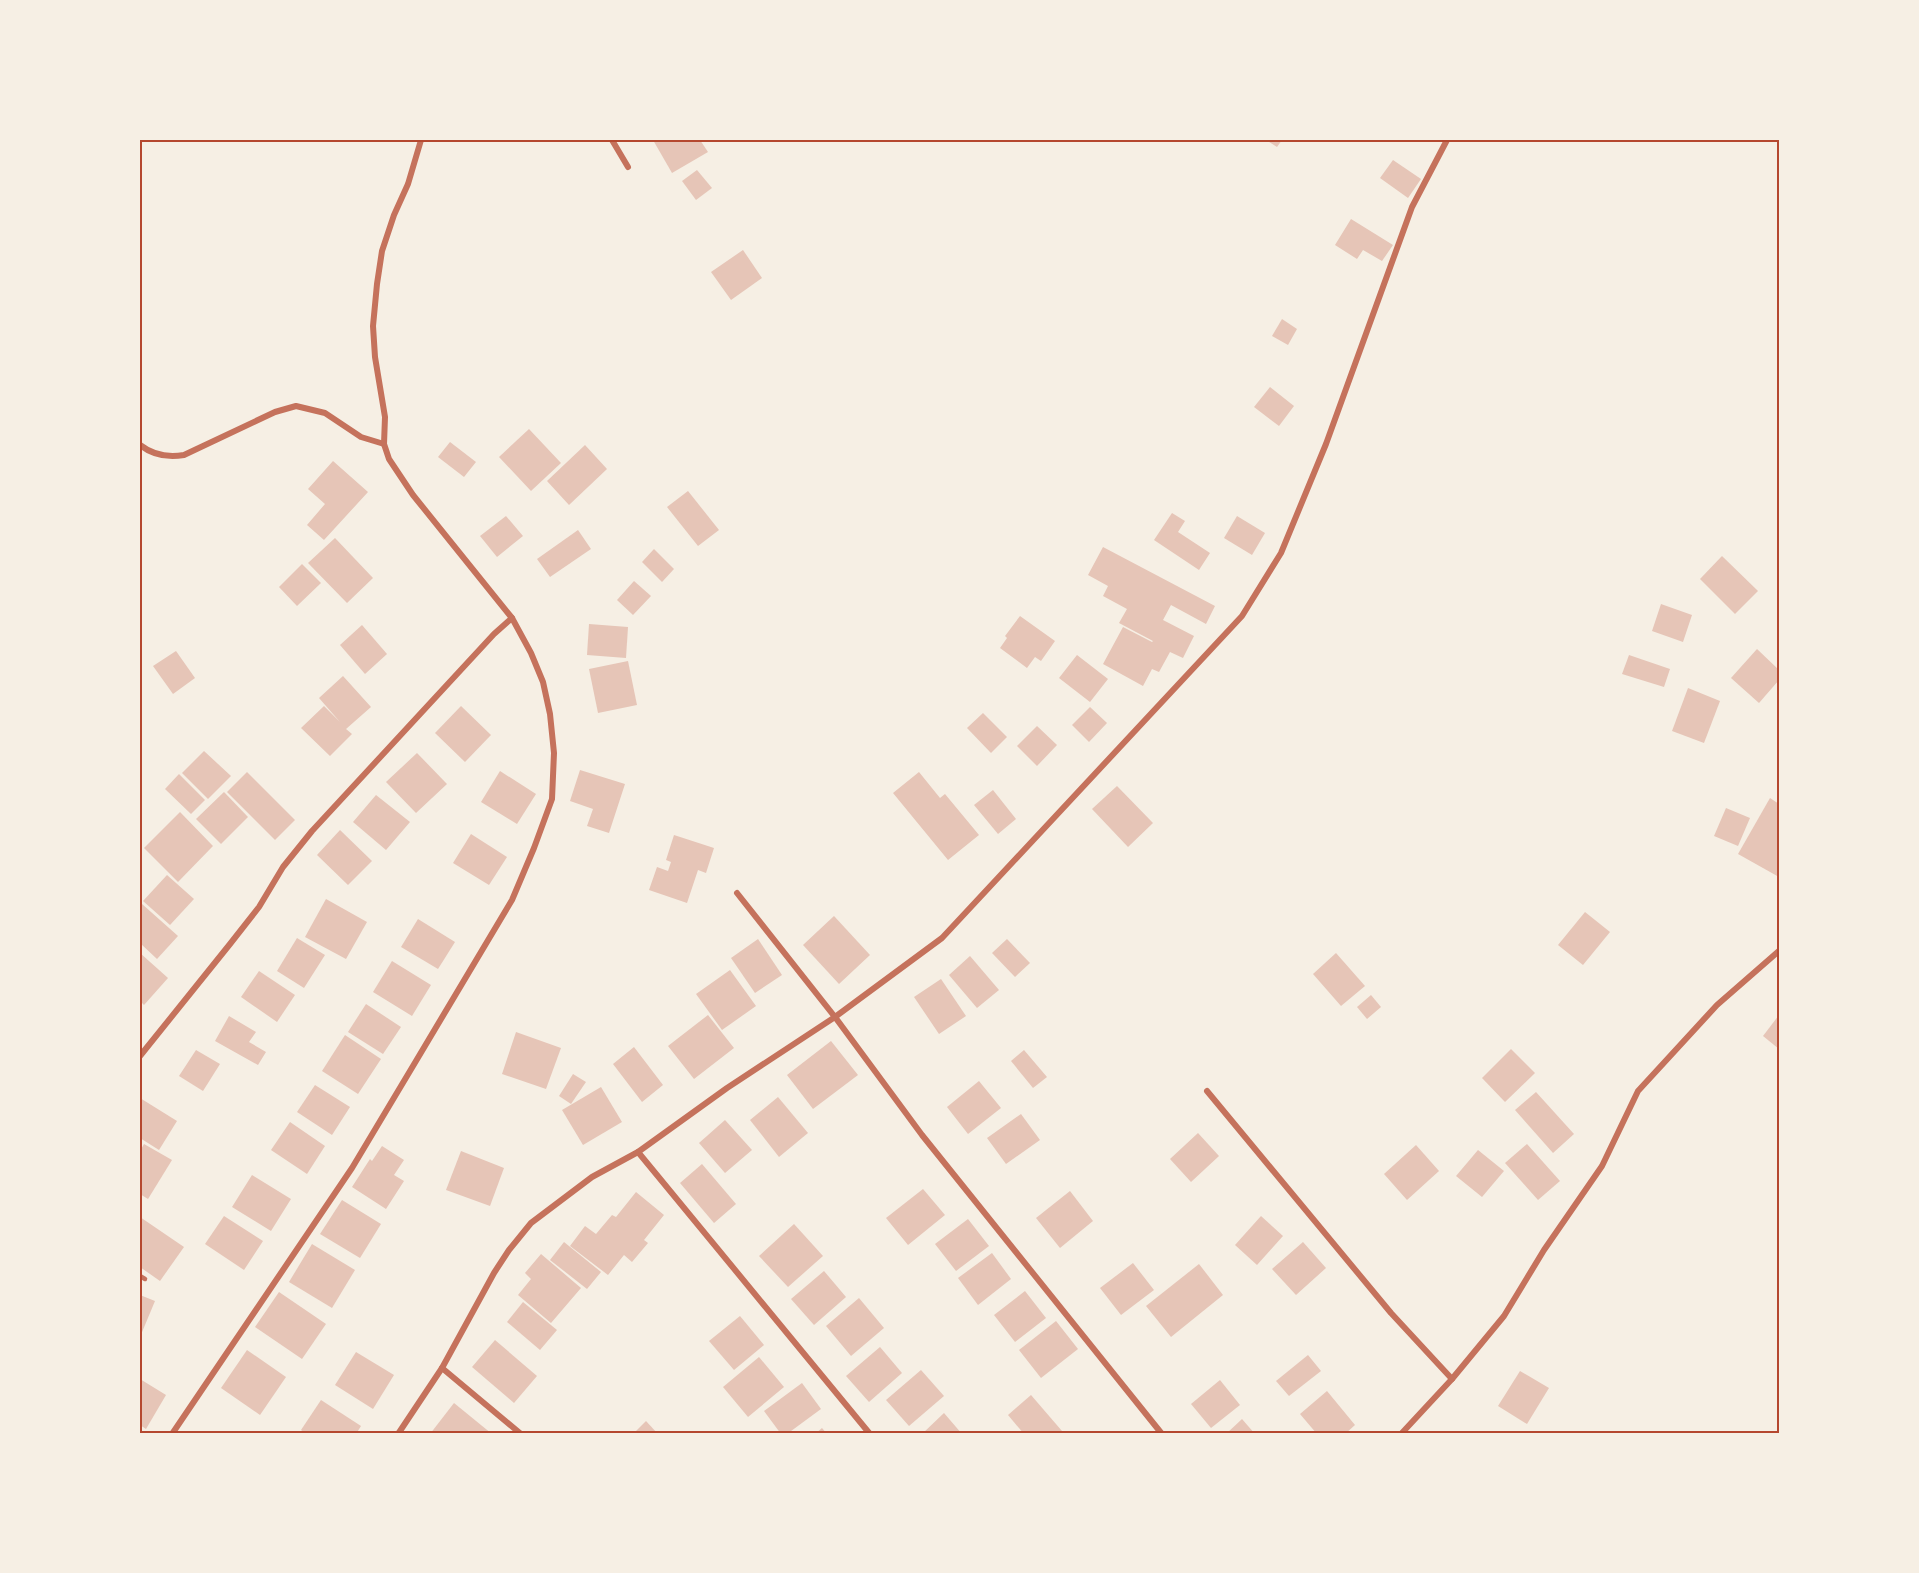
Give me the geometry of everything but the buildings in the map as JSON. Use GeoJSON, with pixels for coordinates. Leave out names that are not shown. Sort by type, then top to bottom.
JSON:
{"type":"FeatureCollection","features":[{"type":"Feature","properties":{"kind":"street"},"geometry":{"type":"LineString","coordinates":[[172,1434],[352,1168],[512,900],[552,799],[555,753],[550,714],[543,682],[531,653],[512,618],[413,495],[389,459],[384,444],[385,417],[375,357],[373,326],[377,284],[382,251],[408,183],[421,140]]}},
{"type":"Feature","properties":{"kind":"street"},"geometry":{"type":"LineString","coordinates":[[612,140],[628,167]]}},
{"type":"Feature","properties":{"kind":"street"},"geometry":{"type":"LineString","coordinates":[[398,1434],[442,1368],[494,1273],[531,1223],[592,1177],[638,1152],[727,1088],[835,1017],[942,938],[1242,616],[1281,553],[1326,444],[1412,207],[1447,140]]}},
{"type":"Feature","properties":{"kind":"street"},"geometry":{"type":"LineString","coordinates":[[140,445],[155,454],[172,457],[184,455],[275,412],[296,406],[325,413],[362,437],[384,444]]}},
{"type":"Feature","properties":{"kind":"street"},"geometry":{"type":"LineString","coordinates":[[140,1056],[259,907],[283,867],[312,831],[494,634],[512,618]]}},
{"type":"Feature","properties":{"kind":"street"},"geometry":{"type":"LineString","coordinates":[[737,894],[835,1017],[922,1134],[1162,1434]]}},
{"type":"Feature","properties":{"kind":"street"},"geometry":{"type":"LineString","coordinates":[[1401,1434],[1452,1379],[1504,1316],[1544,1250],[1602,1166],[1638,1091],[1717,1005],[1779,950]]}},
{"type":"Feature","properties":{"kind":"street"},"geometry":{"type":"LineString","coordinates":[[1207,1091],[1391,1313],[1452,1379]]}},
{"type":"Feature","properties":{"kind":"street"},"geometry":{"type":"LineString","coordinates":[[638,1152],[870,1434]]}},
{"type":"Feature","properties":{"kind":"street"},"geometry":{"type":"LineString","coordinates":[[442,1368],[522,1434]]}},
{"type":"Feature","properties":{"kind":"lane"},"geometry":{"type":"LineString","coordinates":[[140,1276],[145,1279]]}}]}
